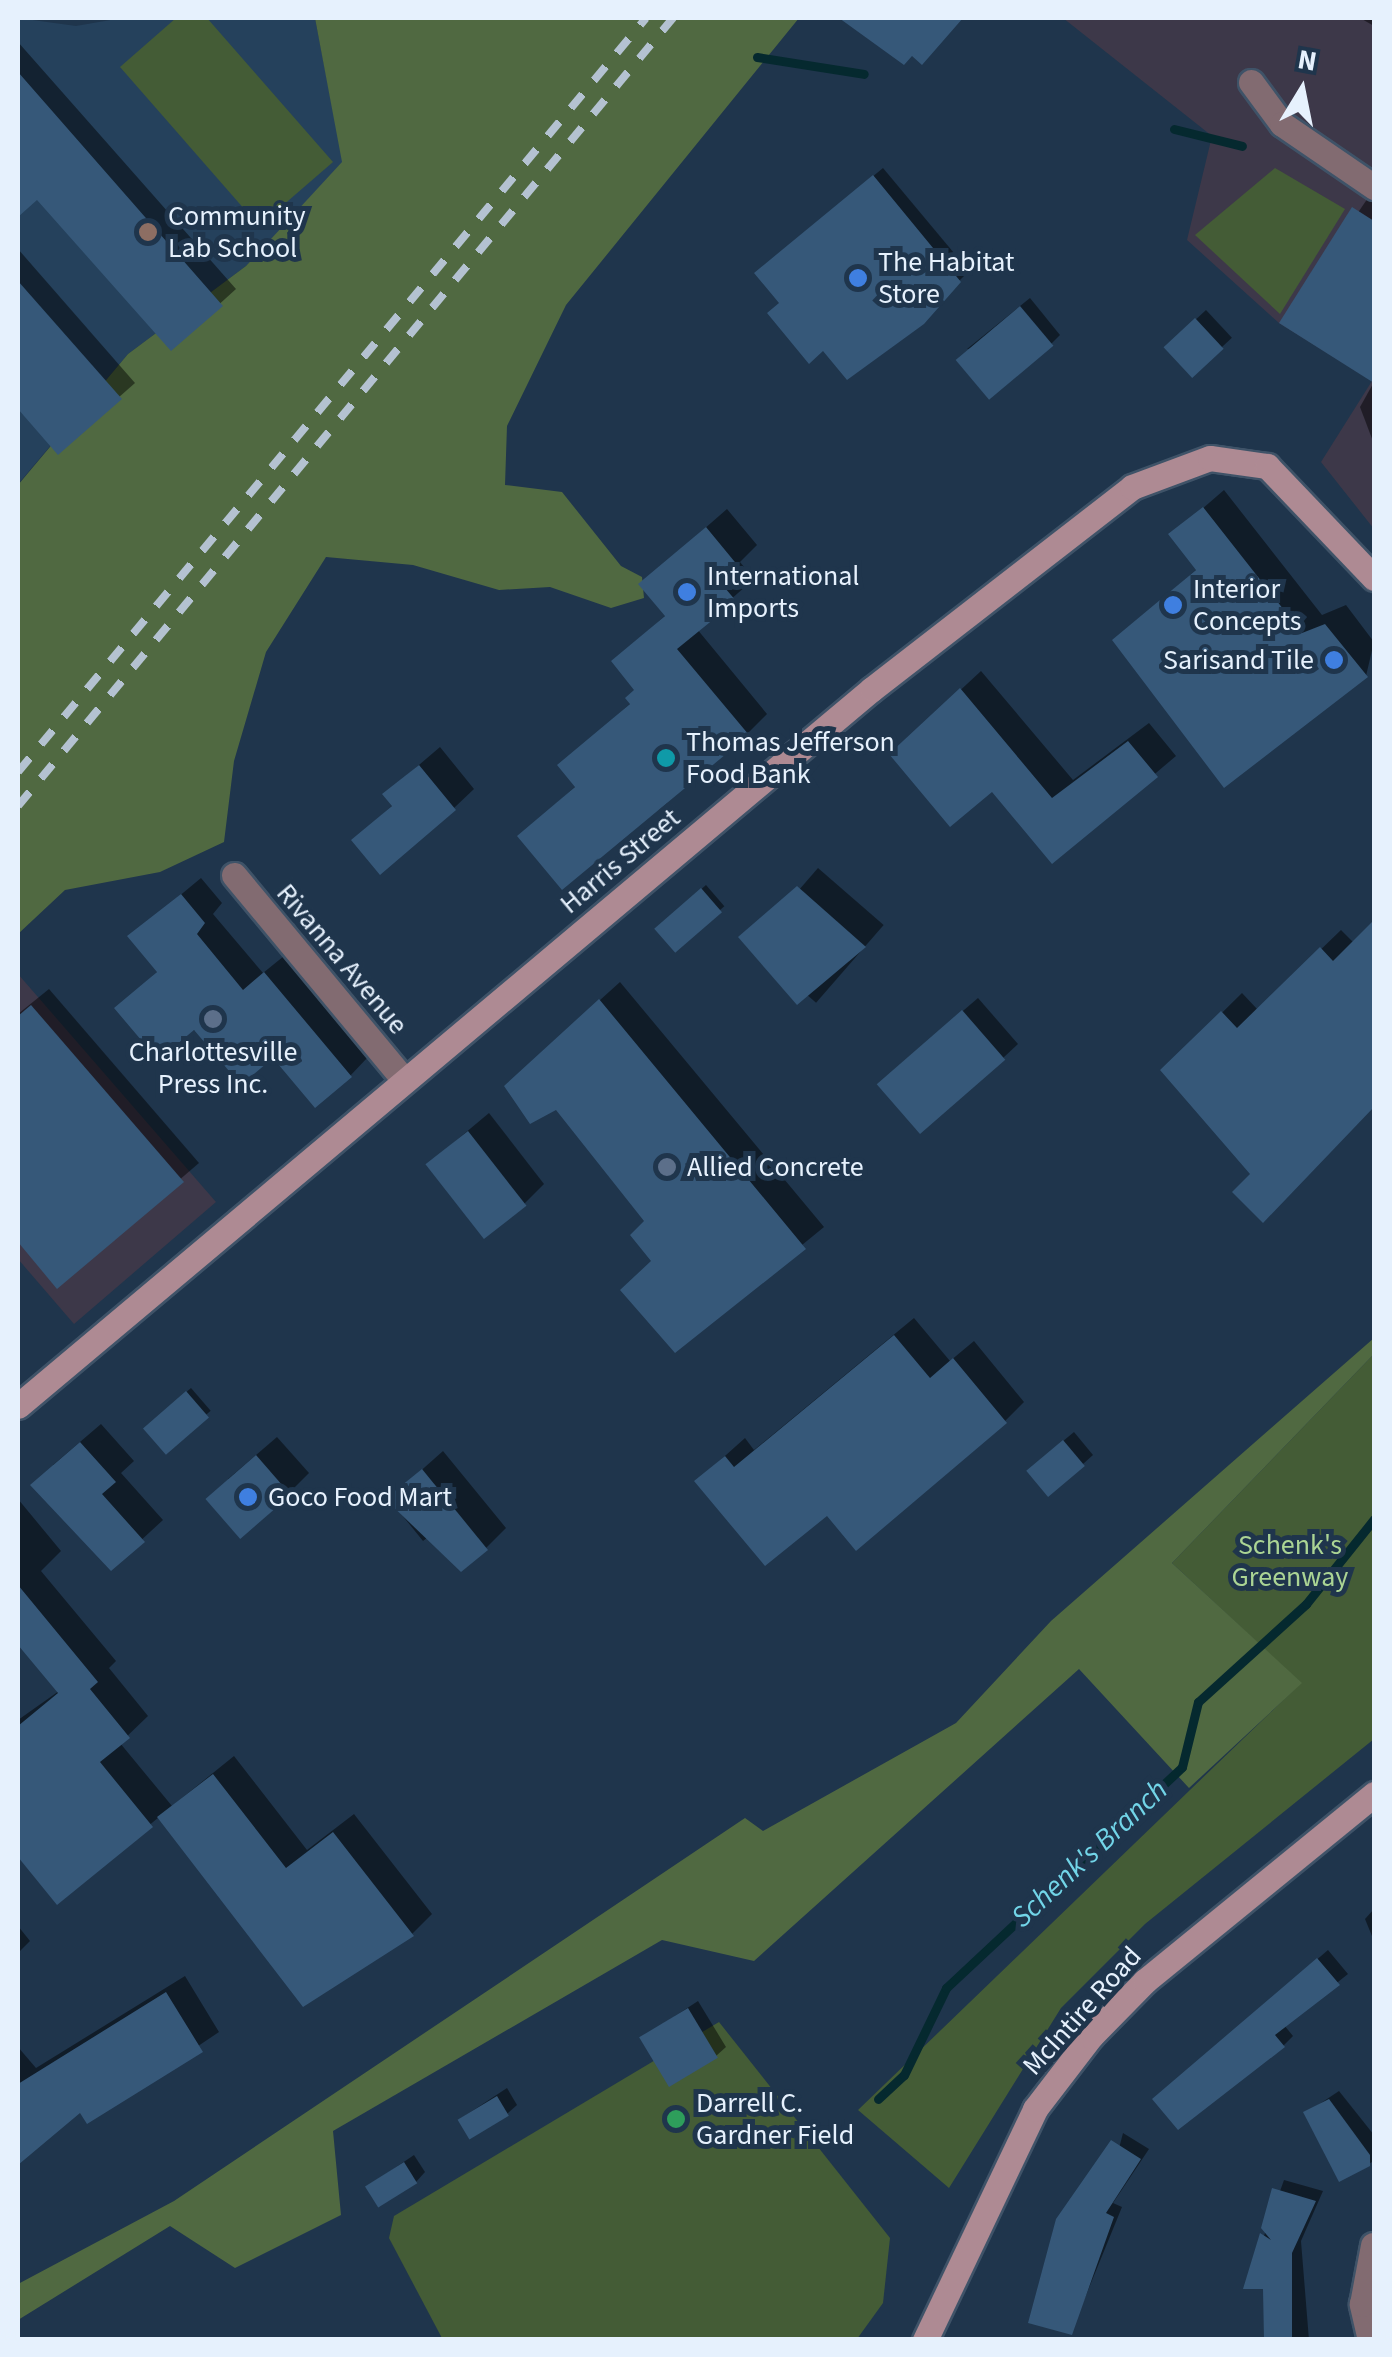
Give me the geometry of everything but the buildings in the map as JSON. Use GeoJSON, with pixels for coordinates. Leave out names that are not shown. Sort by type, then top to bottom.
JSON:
{"type":"FeatureCollection","features":[{"type":"Feature","properties":{"kind":"street"},"geometry":{"type":"LineString","coordinates":[[1250,82],[1282,124],[1374,187]]}},
{"type":"Feature","properties":{"kind":"street","name":"Harris Street"},"geometry":{"type":"LineString","coordinates":[[18,1406],[872,689],[1132,487],[1210,458],[1267,466],[1374,578]]}},
{"type":"Feature","properties":{"kind":"street","name":"Rivanna Avenue"},"geometry":{"type":"LineString","coordinates":[[234,876],[404,1080]]}},
{"type":"Feature","properties":{"kind":"street","name":"McIntire Road"},"geometry":{"type":"LineString","coordinates":[[928,2337],[1035,2109],[1092,2036],[1159,1969],[1373,1797]]}},
{"type":"Feature","properties":{"kind":"street"},"geometry":{"type":"LineString","coordinates":[[1370,2340],[1362,2304],[1373,2245]]}},
{"type":"Feature","properties":{"kind":"shaded area","name":"Community Lab School"},"geometry":{"type":"Polygon","coordinates":[[[18,18],[76,26],[122,18],[315,18],[343,162],[246,266],[128,354],[18,484],[18,18]]]}},
{"type":"Feature","properties":{"kind":"shaded area"},"geometry":{"type":"Polygon","coordinates":[[[1063,18],[1374,18],[1374,529],[1321,462],[1372,381],[1279,323],[1187,240],[1212,136],[1063,18]]]}},
{"type":"Feature","properties":{"kind":"shaded area"},"geometry":{"type":"Polygon","coordinates":[[[18,974],[216,1202],[74,1324],[18,1259],[18,974]]]}},
{"type":"Feature","properties":{"kind":"green space"},"geometry":{"type":"Polygon","coordinates":[[[176,18],[207,18],[333,162],[259,226],[120,67],[176,18]]]}},
{"type":"Feature","properties":{"kind":"green space"},"geometry":{"type":"Polygon","coordinates":[[[315,18],[799,18],[566,305],[507,426],[505,485],[562,492],[621,566],[642,577],[644,598],[611,608],[550,587],[499,590],[413,565],[326,557],[266,652],[234,761],[224,842],[160,872],[65,890],[18,934],[18,485],[128,354],[246,266],[342,162],[315,18]]]}},
{"type":"Feature","properties":{"kind":"green space"},"geometry":{"type":"Polygon","coordinates":[[[1275,168],[1345,209],[1280,314],[1195,235],[1275,168]]]}},
{"type":"Feature","properties":{"kind":"green space"},"geometry":{"type":"Polygon","coordinates":[[[1374,1338],[1374,1354],[1172,1563],[1302,1683],[1189,1788],[1079,1669],[754,1961],[662,1940],[333,2131],[341,2215],[235,2268],[170,2226],[18,2320],[18,2284],[174,2201],[745,1818],[763,1831],[956,1723],[1051,1621],[1374,1338]]]}},
{"type":"Feature","properties":{"kind":"green space","name":"Schenk's Greenway"},"geometry":{"type":"Polygon","coordinates":[[[1374,1354],[1374,1739],[1145,1924],[1061,2008],[949,2188],[858,2110],[1301,1683],[1172,1563],[1374,1354]]]}},
{"type":"Feature","properties":{"kind":"green space","name":"Darrell C. Gardner Field"},"geometry":{"type":"Polygon","coordinates":[[[719,2022],[890,2238],[883,2303],[857,2339],[443,2340],[389,2238],[394,2216],[719,2022]]]}},
{"type":"Feature","properties":{"kind":"waterway"},"geometry":{"type":"LineString","coordinates":[[757,57],[864,74]]}},
{"type":"Feature","properties":{"kind":"waterway"},"geometry":{"type":"LineString","coordinates":[[1174,129],[1242,146]]}},
{"type":"Feature","properties":{"kind":"waterway","name":"Schenk's Branch"},"geometry":{"type":"LineString","coordinates":[[878,2099],[904,2075],[946,1988],[1182,1767],[1198,1702],[1306,1604],[1374,1519]]}},
{"type":"Feature","properties":{"kind":"railway"},"geometry":{"type":"LineString","coordinates":[[18,772],[646,18]]}},
{"type":"Feature","properties":{"kind":"railway"},"geometry":{"type":"LineString","coordinates":[[18,806],[673,18]]}},
{"type":"Feature","properties":{"kind":"place","name":"Community Lab School"},"geometry":{"type":"Point","coordinates":[148,232]}},
{"type":"Feature","properties":{"kind":"place","name":"The Habitat Store"},"geometry":{"type":"Point","coordinates":[858,278]}},
{"type":"Feature","properties":{"kind":"place","name":"International Imports"},"geometry":{"type":"Point","coordinates":[687,592]}},
{"type":"Feature","properties":{"kind":"place","name":"Interior Concepts"},"geometry":{"type":"Point","coordinates":[1173,605]}},
{"type":"Feature","properties":{"kind":"place","name":"Sarisand Tile"},"geometry":{"type":"Point","coordinates":[1334,660]}},
{"type":"Feature","properties":{"kind":"place","name":"Thomas Jefferson Food Bank"},"geometry":{"type":"Point","coordinates":[666,758]}},
{"type":"Feature","properties":{"kind":"place","name":"Charlottesville Press Inc."},"geometry":{"type":"Point","coordinates":[213,1019]}},
{"type":"Feature","properties":{"kind":"place","name":"Allied Concrete"},"geometry":{"type":"Point","coordinates":[667,1167]}},
{"type":"Feature","properties":{"kind":"place","name":"Goco Food Mart"},"geometry":{"type":"Point","coordinates":[248,1497]}},
{"type":"Feature","properties":{"kind":"place","name":"Darrell C. Gardner Field"},"geometry":{"type":"Point","coordinates":[676,2119]}}]}
